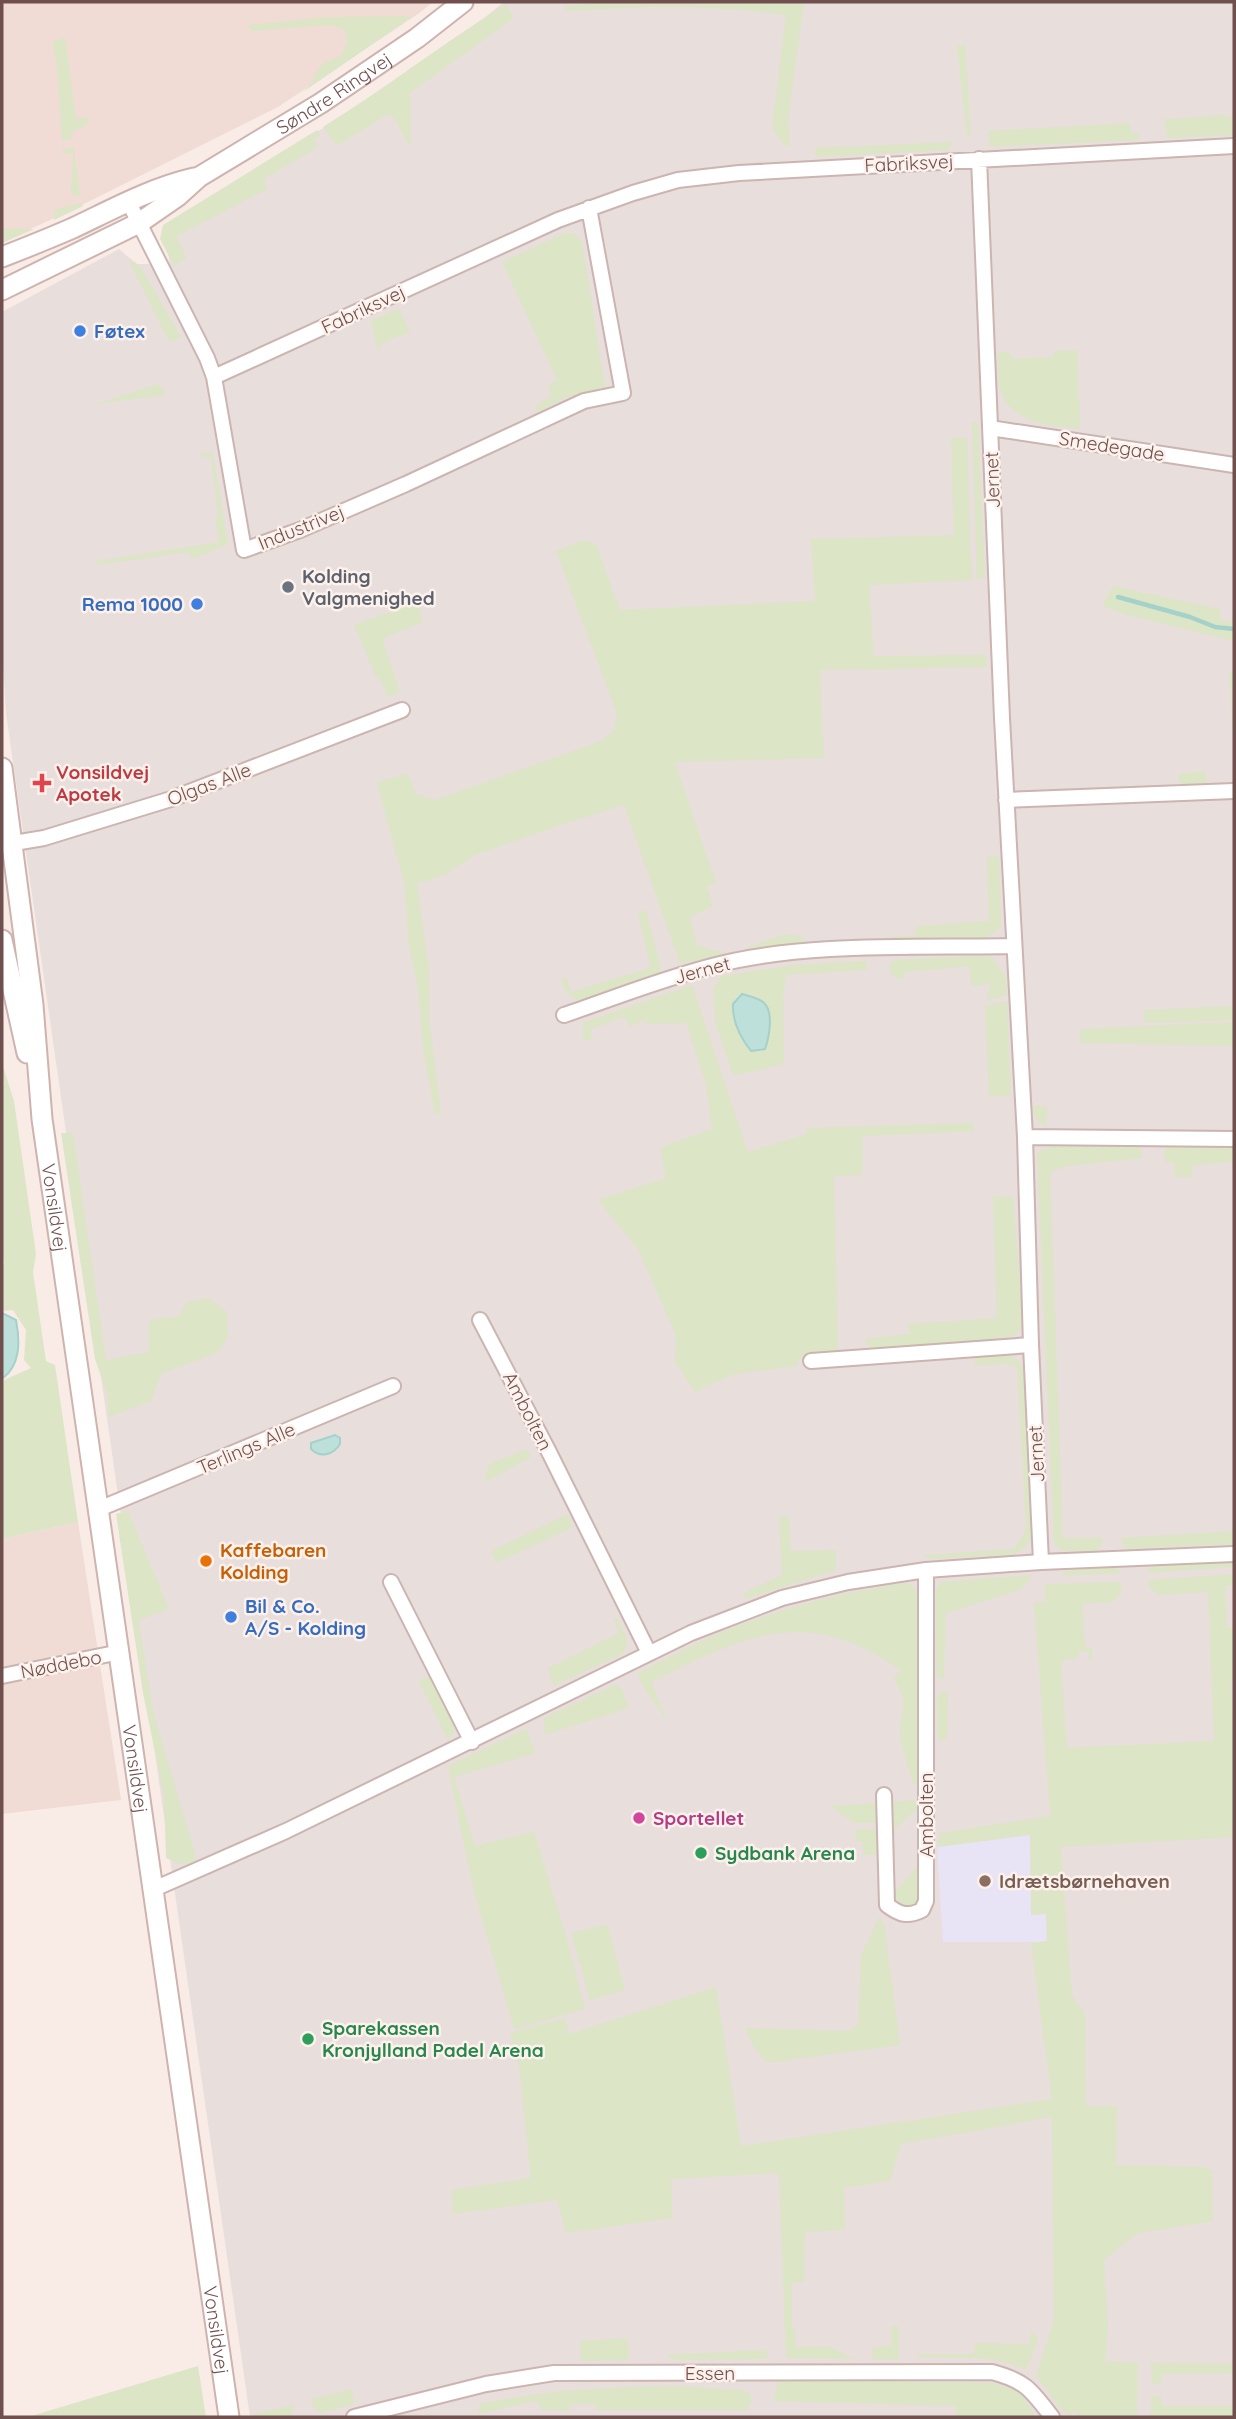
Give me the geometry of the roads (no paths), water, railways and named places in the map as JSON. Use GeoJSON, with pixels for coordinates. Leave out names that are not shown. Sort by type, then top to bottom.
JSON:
{"type":"FeatureCollection","features":[{"type":"Feature","properties":{"kind":"main road","name":"Søndre Ringvej"},"geometry":{"type":"LineString","coordinates":[[2,290],[139,223],[178,196],[199,177],[321,103],[417,38],[463,2]]}},
{"type":"Feature","properties":{"kind":"main road","name":"Søndre Ringvej"},"geometry":{"type":"LineString","coordinates":[[2,257],[172,183],[199,177]]}},
{"type":"Feature","properties":{"kind":"main road"},"geometry":{"type":"LineString","coordinates":[[2,276],[52,253],[72,228]]}},
{"type":"Feature","properties":{"kind":"main road","name":"Vonsildvej"},"geometry":{"type":"LineString","coordinates":[[2,768],[5,841],[33,1005],[41,1119]]}},
{"type":"Feature","properties":{"kind":"main road"},"geometry":{"type":"LineString","coordinates":[[2,865],[5,869],[21,970],[33,1005]]}},
{"type":"Feature","properties":{"kind":"main road","name":"Vonsildvej"},"geometry":{"type":"LineString","coordinates":[[2,940],[41,1119],[229,2417]]}},
{"type":"Feature","properties":{"kind":"street","name":"Fabriksvej"},"geometry":{"type":"LineString","coordinates":[[214,377],[558,220],[669,183],[715,176],[1234,146]]}},
{"type":"Feature","properties":{"kind":"street","name":"Jernet"},"geometry":{"type":"LineString","coordinates":[[979,159],[1006,800],[1025,1137],[1041,1562]]}},
{"type":"Feature","properties":{"kind":"street","name":"Industrivej"},"geometry":{"type":"LineString","coordinates":[[128,201],[214,377],[244,550],[300,530],[406,484],[584,401],[623,393],[589,208]]}},
{"type":"Feature","properties":{"kind":"street","name":"Smedegade"},"geometry":{"type":"LineString","coordinates":[[990,428],[1234,465]]}},
{"type":"Feature","properties":{"kind":"street","name":"Olgas Alle"},"geometry":{"type":"LineString","coordinates":[[5,841],[44,838],[171,799],[402,710]]}},
{"type":"Feature","properties":{"kind":"street"},"geometry":{"type":"LineString","coordinates":[[1006,800],[1234,791]]}},
{"type":"Feature","properties":{"kind":"street","name":"Jernet"},"geometry":{"type":"LineString","coordinates":[[564,1015],[717,964],[830,950],[1014,946]]}},
{"type":"Feature","properties":{"kind":"street"},"geometry":{"type":"LineString","coordinates":[[1025,1137],[1234,1139]]}},
{"type":"Feature","properties":{"kind":"street","name":"Ambolten"},"geometry":{"type":"LineString","coordinates":[[480,1320],[649,1653]]}},
{"type":"Feature","properties":{"kind":"street"},"geometry":{"type":"LineString","coordinates":[[811,1361],[1031,1345]]}},
{"type":"Feature","properties":{"kind":"street","name":"Terlings Alle"},"geometry":{"type":"LineString","coordinates":[[99,1509],[393,1387]]}},
{"type":"Feature","properties":{"kind":"street"},"geometry":{"type":"LineString","coordinates":[[154,1889],[280,1834],[649,1653],[715,1623],[782,1598],[848,1581],[926,1570],[1234,1554]]}},
{"type":"Feature","properties":{"kind":"street","name":"Ambolten"},"geometry":{"type":"LineString","coordinates":[[884,1795],[887,1905],[898,1914],[911,1915],[922,1910],[926,1901],[926,1570]]}},
{"type":"Feature","properties":{"kind":"street"},"geometry":{"type":"LineString","coordinates":[[391,1581],[472,1742]]}},
{"type":"Feature","properties":{"kind":"street","name":"Nøddebo"},"geometry":{"type":"LineString","coordinates":[[2,1676],[120,1652]]}},
{"type":"Feature","properties":{"kind":"street","name":"Essen"},"geometry":{"type":"LineString","coordinates":[[354,2417],[486,2385],[554,2373],[992,2372],[1015,2378],[1033,2392],[1052,2417]]}},
{"type":"Feature","properties":{"kind":"water"},"geometry":{"type":"Polygon","coordinates":[[[742,994],[760,1000],[767,1007],[770,1025],[765,1049],[751,1051],[737,1029],[733,1004],[742,994]]]}},
{"type":"Feature","properties":{"kind":"water"},"geometry":{"type":"Polygon","coordinates":[[[2,1313],[16,1320],[18,1352],[13,1367],[2,1379],[2,1313]]]}},
{"type":"Feature","properties":{"kind":"water"},"geometry":{"type":"Polygon","coordinates":[[[335,1435],[340,1438],[340,1444],[331,1453],[319,1454],[311,1449],[311,1443],[335,1435]]]}},
{"type":"Feature","properties":{"kind":"waterway"},"geometry":{"type":"LineString","coordinates":[[1118,597],[1190,617],[1215,627],[1234,629]]}},
{"type":"Feature","properties":{"kind":"place","name":"Føtex"},"geometry":{"type":"Point","coordinates":[80,331]}},
{"type":"Feature","properties":{"kind":"place","name":"Kolding Valgmenighed"},"geometry":{"type":"Point","coordinates":[288,587]}},
{"type":"Feature","properties":{"kind":"place","name":"Rema 1000"},"geometry":{"type":"Point","coordinates":[197,604]}},
{"type":"Feature","properties":{"kind":"place","name":"Vonsildvej Apotek"},"geometry":{"type":"Point","coordinates":[42,783]}},
{"type":"Feature","properties":{"kind":"place","name":"Kaffebaren Kolding"},"geometry":{"type":"Point","coordinates":[206,1561]}},
{"type":"Feature","properties":{"kind":"place","name":"Bil & Co. A/S - Kolding"},"geometry":{"type":"Point","coordinates":[231,1617]}},
{"type":"Feature","properties":{"kind":"place","name":"Sportellet"},"geometry":{"type":"Point","coordinates":[639,1818]}},
{"type":"Feature","properties":{"kind":"place","name":"Sydbank Arena"},"geometry":{"type":"Point","coordinates":[701,1853]}},
{"type":"Feature","properties":{"kind":"place","name":"Idrætsbørnehaven"},"geometry":{"type":"Point","coordinates":[985,1881]}},
{"type":"Feature","properties":{"kind":"place","name":"Sparekassen Kronjylland Padel Arena"},"geometry":{"type":"Point","coordinates":[308,2039]}}]}
